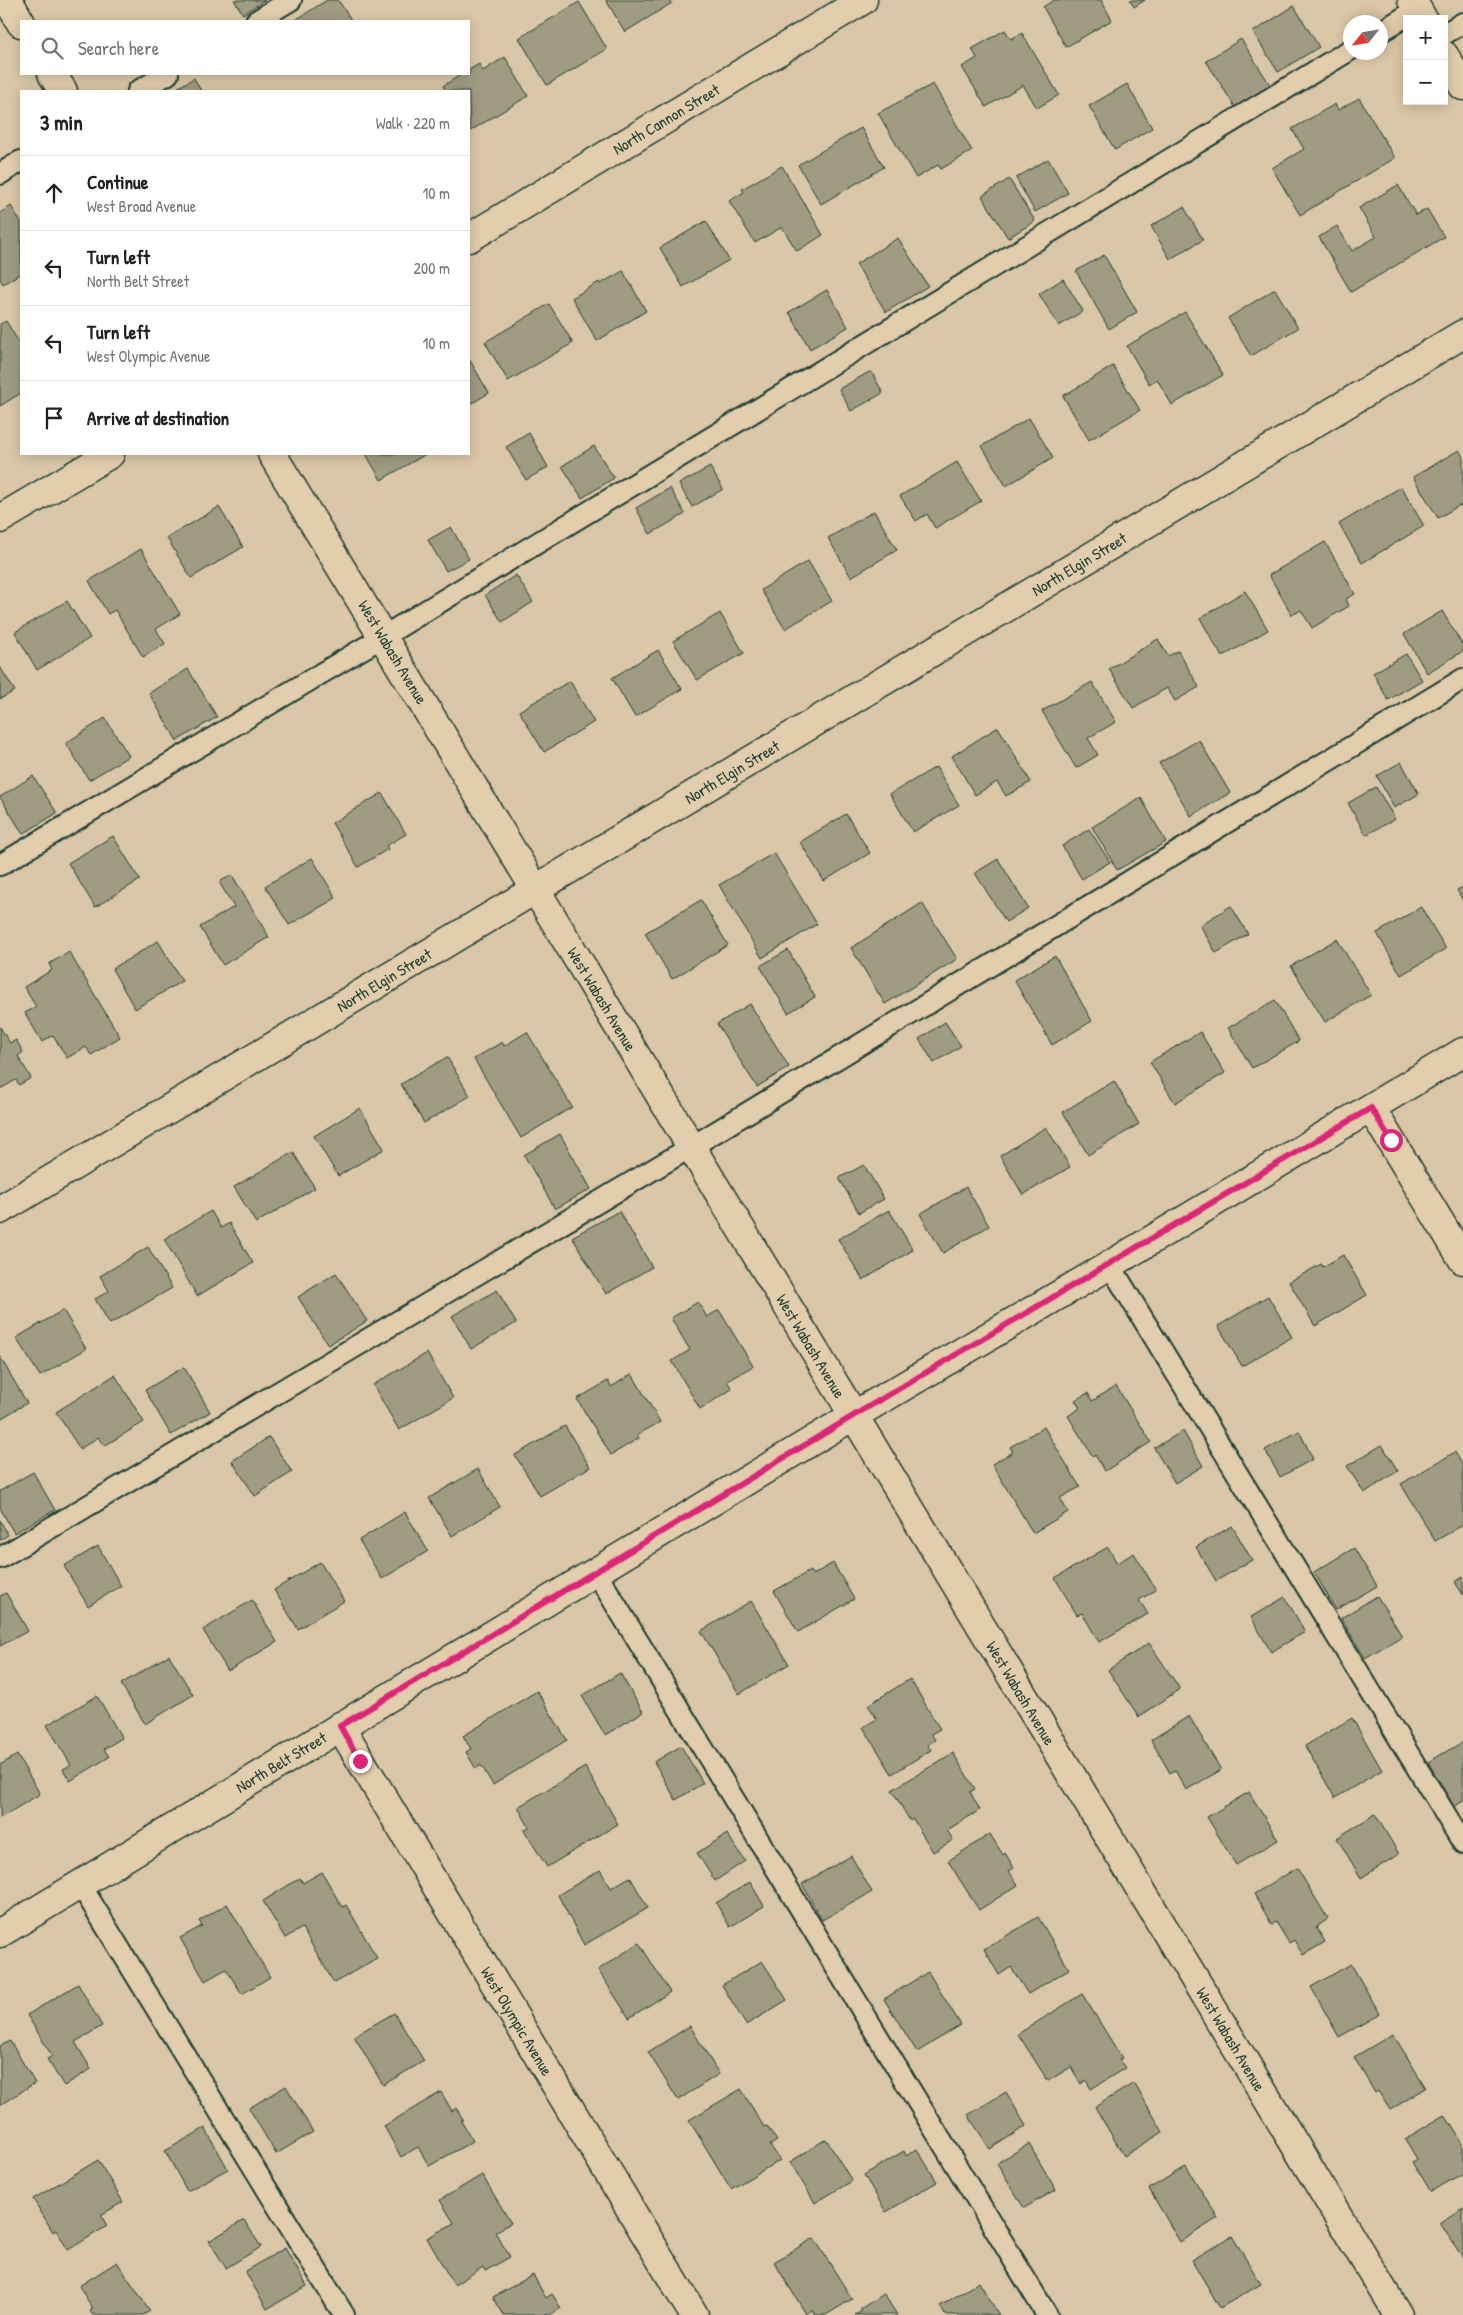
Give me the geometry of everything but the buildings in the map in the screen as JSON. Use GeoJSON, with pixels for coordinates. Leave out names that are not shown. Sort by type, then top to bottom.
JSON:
{"type":"FeatureCollection","features":[{"type":"Feature","properties":{"kind":"street"},"geometry":{"type":"LineString","coordinates":[[8,0],[20,21]]}},
{"type":"Feature","properties":{"kind":"street","name":"North Cannon Street"},"geometry":{"type":"LineString","coordinates":[[470,237],[863,0]]}},
{"type":"Feature","properties":{"kind":"street"},"geometry":{"type":"LineString","coordinates":[[1447,60],[1463,86]]}},
{"type":"Feature","properties":{"kind":"street"},"geometry":{"type":"LineString","coordinates":[[53,75],[62,90]]}},
{"type":"Feature","properties":{"kind":"street","name":"North Elgin Street"},"geometry":{"type":"LineString","coordinates":[[0,1210],[1463,334]]}},
{"type":"Feature","properties":{"kind":"street"},"geometry":{"type":"LineString","coordinates":[[0,519],[108,455]]}},
{"type":"Feature","properties":{"kind":"street","name":"West Wabash Avenue"},"geometry":{"type":"LineString","coordinates":[[273,455],[384,636],[853,1416],[1398,2315]]}},
{"type":"Feature","properties":{"kind":"street","name":"North Belt Street"},"geometry":{"type":"LineString","coordinates":[[0,1933],[853,1416],[1110,1265],[1463,1052]]}},
{"type":"Feature","properties":{"kind":"street"},"geometry":{"type":"LineString","coordinates":[[1371,1108],[1463,1260]]}},
{"type":"Feature","properties":{"kind":"street","name":"West Olympic Avenue"},"geometry":{"type":"LineString","coordinates":[[340,1726],[694,2315]]}},
{"type":"Feature","properties":{"kind":"lane"},"geometry":{"type":"LineString","coordinates":[[258,20],[291,0]]}},
{"type":"Feature","properties":{"kind":"lane"},"geometry":{"type":"LineString","coordinates":[[1388,27],[1418,9]]}},
{"type":"Feature","properties":{"kind":"lane"},"geometry":{"type":"LineString","coordinates":[[1448,32],[1463,23]]}},
{"type":"Feature","properties":{"kind":"lane"},"geometry":{"type":"LineString","coordinates":[[0,865],[384,636],[1343,54]]}},
{"type":"Feature","properties":{"kind":"lane"},"geometry":{"type":"LineString","coordinates":[[140,90],[166,75]]}},
{"type":"Feature","properties":{"kind":"lane"},"geometry":{"type":"LineString","coordinates":[[0,174],[20,162]]}},
{"type":"Feature","properties":{"kind":"lane"},"geometry":{"type":"LineString","coordinates":[[0,1558],[691,1147],[1463,678]]}},
{"type":"Feature","properties":{"kind":"lane"},"geometry":{"type":"LineString","coordinates":[[1110,1265],[1463,1843]]}},
{"type":"Feature","properties":{"kind":"lane"},"geometry":{"type":"LineString","coordinates":[[596,1572],[1047,2315]]}},
{"type":"Feature","properties":{"kind":"lane"},"geometry":{"type":"LineString","coordinates":[[80,1884],[344,2315]]}},
{"type":"Feature","properties":{"kind":"route"},"geometry":{"type":"LineString","coordinates":[[360,1761],[340,1726],[853,1416],[1110,1265],[1371,1108],[1391,1140]]}}]}
